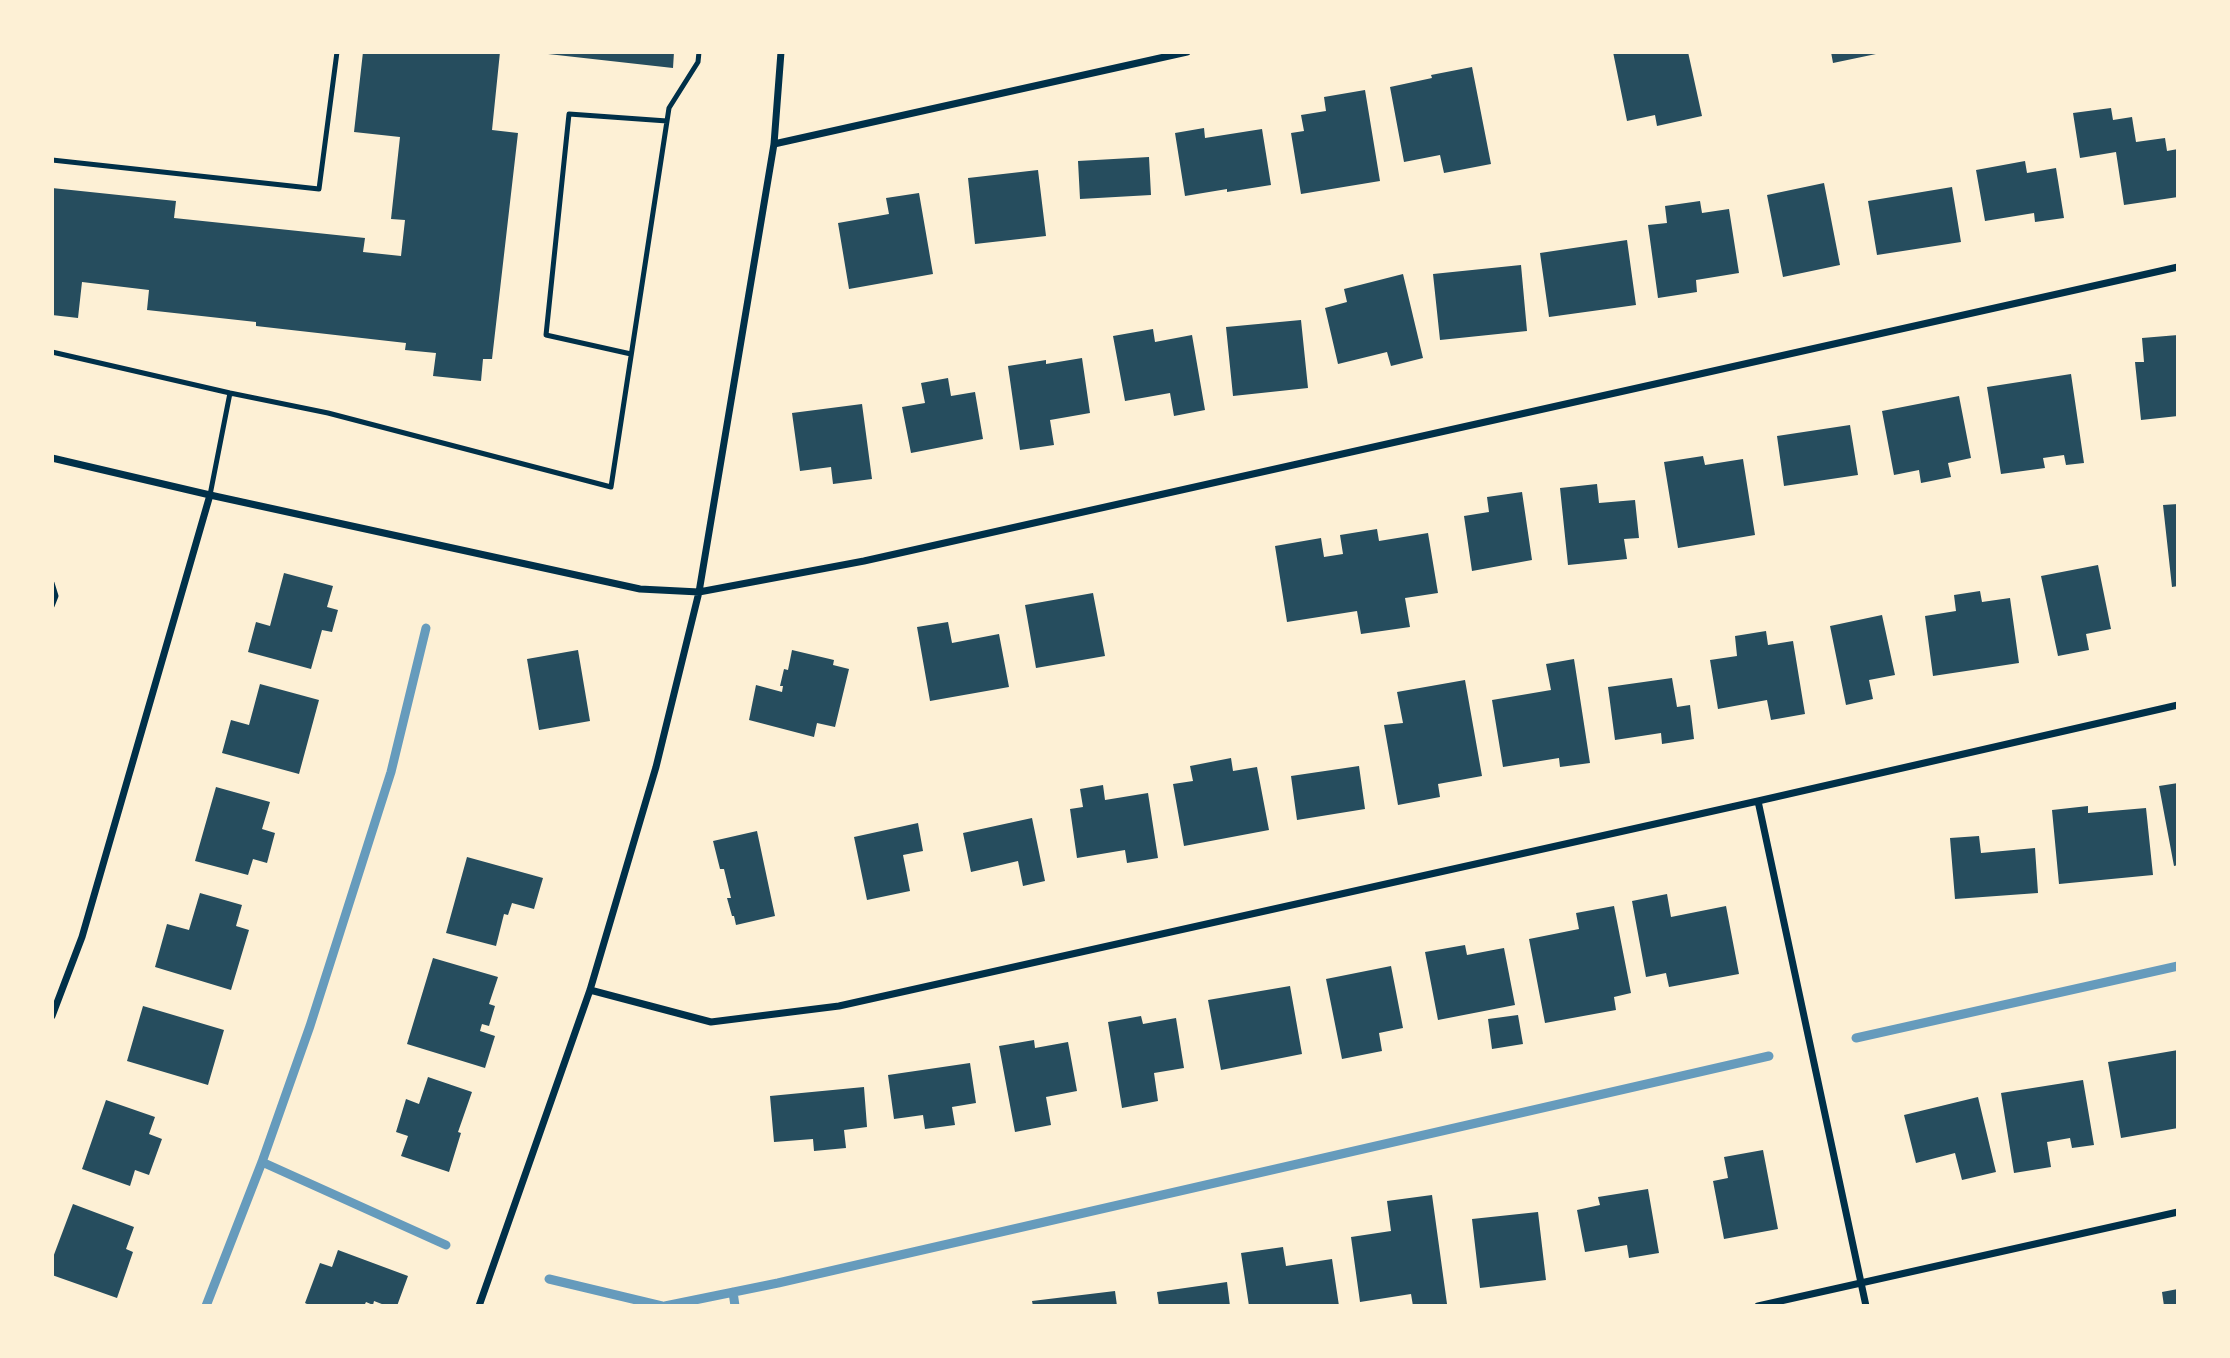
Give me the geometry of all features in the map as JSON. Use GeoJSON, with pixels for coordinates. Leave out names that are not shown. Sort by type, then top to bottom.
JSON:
{"type":"FeatureCollection","features":[{"type":"Feature","properties":{"kind":"street"},"geometry":{"type":"LineString","coordinates":[[479,1306],[590,990],[656,767],[699,592],[774,144],[781,52]]}},
{"type":"Feature","properties":{"kind":"street"},"geometry":{"type":"LineString","coordinates":[[774,144],[1187,52]]}},
{"type":"Feature","properties":{"kind":"street"},"geometry":{"type":"LineString","coordinates":[[52,458],[640,589],[699,592],[891,555],[2178,267]]}},
{"type":"Feature","properties":{"kind":"street"},"geometry":{"type":"LineString","coordinates":[[52,1016],[82,937],[210,495]]}},
{"type":"Feature","properties":{"kind":"street"},"geometry":{"type":"LineString","coordinates":[[590,990],[711,1022],[839,1006],[2178,705]]}},
{"type":"Feature","properties":{"kind":"street"},"geometry":{"type":"LineString","coordinates":[[1758,801],[1866,1306]]}},
{"type":"Feature","properties":{"kind":"street"},"geometry":{"type":"LineString","coordinates":[[1758,1306],[2178,1212]]}},
{"type":"Feature","properties":{"kind":"lane"},"geometry":{"type":"LineString","coordinates":[[52,160],[319,189],[337,52]]}},
{"type":"Feature","properties":{"kind":"lane"},"geometry":{"type":"LineString","coordinates":[[52,352],[328,413],[611,487],[669,108],[698,62],[699,52]]}},
{"type":"Feature","properties":{"kind":"lane"},"geometry":{"type":"LineString","coordinates":[[631,354],[546,335],[569,114],[667,121]]}},
{"type":"Feature","properties":{"kind":"lane"},"geometry":{"type":"LineString","coordinates":[[210,495],[230,393]]}},
{"type":"Feature","properties":{"kind":"lane"},"geometry":{"type":"LineString","coordinates":[[52,583],[56,596],[52,606]]}},
{"type":"Feature","properties":{"kind":"building"},"geometry":{"type":"Polygon","coordinates":[[[363,52],[500,52],[492,130],[518,133],[492,359],[483,359],[481,381],[433,376],[436,353],[405,350],[406,343],[147,310],[149,290],[82,282],[78,318],[52,315],[52,188],[176,201],[174,218],[365,238],[363,252],[401,256],[405,220],[391,219],[400,137],[354,132],[363,52]]]}},
{"type":"Feature","properties":{"kind":"building"},"geometry":{"type":"Polygon","coordinates":[[[674,52],[673,68],[548,54],[674,52]]]}},
{"type":"Feature","properties":{"kind":"building"},"geometry":{"type":"Polygon","coordinates":[[[1613,52],[1688,52],[1702,116],[1657,126],[1655,115],[1627,121],[1613,52]]]}},
{"type":"Feature","properties":{"kind":"building"},"geometry":{"type":"Polygon","coordinates":[[[1831,52],[1876,52],[1876,54],[1833,63],[1831,52]]]}},
{"type":"Feature","properties":{"kind":"building"},"geometry":{"type":"Polygon","coordinates":[[[1472,67],[1491,164],[1444,173],[1440,155],[1404,162],[1390,87],[1472,67]]]}},
{"type":"Feature","properties":{"kind":"building"},"geometry":{"type":"Polygon","coordinates":[[[1365,90],[1380,181],[1301,194],[1291,133],[1304,131],[1301,115],[1326,111],[1324,97],[1365,90]]]}},
{"type":"Feature","properties":{"kind":"building"},"geometry":{"type":"Polygon","coordinates":[[[2111,108],[2113,120],[2132,117],[2136,142],[2165,138],[2167,151],[2178,149],[2178,197],[2124,205],[2116,152],[2080,158],[2073,113],[2111,108]]]}},
{"type":"Feature","properties":{"kind":"building"},"geometry":{"type":"Polygon","coordinates":[[[1204,128],[1205,138],[1262,129],[1271,185],[1185,196],[1175,133],[1204,128]]]}},
{"type":"Feature","properties":{"kind":"building"},"geometry":{"type":"Polygon","coordinates":[[[1149,157],[1151,195],[1080,199],[1078,161],[1149,157]]]}},
{"type":"Feature","properties":{"kind":"building"},"geometry":{"type":"Polygon","coordinates":[[[2025,161],[2027,173],[2056,168],[2064,218],[2035,222],[2034,213],[1985,221],[1976,170],[2025,161]]]}},
{"type":"Feature","properties":{"kind":"building"},"geometry":{"type":"Polygon","coordinates":[[[1038,170],[1046,236],[975,244],[968,178],[1038,170]]]}},
{"type":"Feature","properties":{"kind":"building"},"geometry":{"type":"Polygon","coordinates":[[[1824,183],[1840,265],[1783,277],[1767,195],[1824,183]]]}},
{"type":"Feature","properties":{"kind":"building"},"geometry":{"type":"Polygon","coordinates":[[[1952,187],[1961,242],[1877,255],[1868,201],[1952,187]]]}},
{"type":"Feature","properties":{"kind":"building"},"geometry":{"type":"Polygon","coordinates":[[[919,193],[933,274],[849,289],[838,223],[889,214],[886,198],[919,193]]]}},
{"type":"Feature","properties":{"kind":"building"},"geometry":{"type":"Polygon","coordinates":[[[1700,201],[1702,213],[1729,209],[1739,273],[1696,280],[1697,292],[1658,298],[1648,225],[1667,223],[1665,206],[1700,201]]]}},
{"type":"Feature","properties":{"kind":"building"},"geometry":{"type":"Polygon","coordinates":[[[1627,240],[1636,305],[1549,317],[1540,253],[1627,240]]]}},
{"type":"Feature","properties":{"kind":"building"},"geometry":{"type":"Polygon","coordinates":[[[1521,265],[1527,331],[1440,340],[1433,274],[1521,265]]]}},
{"type":"Feature","properties":{"kind":"building"},"geometry":{"type":"Polygon","coordinates":[[[1403,274],[1423,358],[1391,366],[1387,352],[1338,364],[1325,308],[1347,302],[1344,289],[1403,274]]]}},
{"type":"Feature","properties":{"kind":"building"},"geometry":{"type":"Polygon","coordinates":[[[1301,320],[1308,388],[1233,396],[1226,327],[1301,320]]]}},
{"type":"Feature","properties":{"kind":"building"},"geometry":{"type":"Polygon","coordinates":[[[1153,329],[1155,342],[1192,335],[1205,410],[1174,416],[1170,393],[1125,401],[1113,336],[1153,329]]]}},
{"type":"Feature","properties":{"kind":"building"},"geometry":{"type":"Polygon","coordinates":[[[2178,335],[2178,416],[2141,420],[2135,362],[2144,362],[2142,338],[2178,335]]]}},
{"type":"Feature","properties":{"kind":"building"},"geometry":{"type":"Polygon","coordinates":[[[1082,358],[1090,413],[1050,420],[1054,445],[1020,450],[1008,366],[1082,358]]]}},
{"type":"Feature","properties":{"kind":"building"},"geometry":{"type":"Polygon","coordinates":[[[2071,374],[2084,463],[2066,465],[2064,455],[2043,458],[2045,468],[2001,474],[1987,387],[2071,374]]]}},
{"type":"Feature","properties":{"kind":"building"},"geometry":{"type":"Polygon","coordinates":[[[948,378],[951,396],[975,392],[983,439],[911,453],[902,407],[925,403],[921,383],[948,378]]]}},
{"type":"Feature","properties":{"kind":"building"},"geometry":{"type":"Polygon","coordinates":[[[1959,396],[1971,458],[1948,463],[1951,477],[1921,483],[1919,470],[1894,475],[1882,411],[1959,396]]]}},
{"type":"Feature","properties":{"kind":"building"},"geometry":{"type":"Polygon","coordinates":[[[862,404],[872,479],[833,484],[831,467],[800,471],[792,413],[862,404]]]}},
{"type":"Feature","properties":{"kind":"building"},"geometry":{"type":"Polygon","coordinates":[[[1850,425],[1858,475],[1784,486],[1777,436],[1850,425]]]}},
{"type":"Feature","properties":{"kind":"building"},"geometry":{"type":"Polygon","coordinates":[[[1703,456],[1705,465],[1743,459],[1755,535],[1678,548],[1664,462],[1703,456]]]}},
{"type":"Feature","properties":{"kind":"building"},"geometry":{"type":"Polygon","coordinates":[[[1597,484],[1599,503],[1635,500],[1639,538],[1624,539],[1627,559],[1568,565],[1560,488],[1597,484]]]}},
{"type":"Feature","properties":{"kind":"building"},"geometry":{"type":"Polygon","coordinates":[[[1522,492],[1532,560],[1472,571],[1464,516],[1489,512],[1487,497],[1522,492]]]}},
{"type":"Feature","properties":{"kind":"building"},"geometry":{"type":"Polygon","coordinates":[[[2178,504],[2178,586],[2172,587],[2163,505],[2178,504]]]}},
{"type":"Feature","properties":{"kind":"building"},"geometry":{"type":"Polygon","coordinates":[[[1377,529],[1379,541],[1428,533],[1438,593],[1405,598],[1410,627],[1361,634],[1357,611],[1287,622],[1275,546],[1321,538],[1324,557],[1343,554],[1340,535],[1377,529]]]}},
{"type":"Feature","properties":{"kind":"building"},"geometry":{"type":"Polygon","coordinates":[[[2098,565],[2111,629],[2086,634],[2089,650],[2058,656],[2041,576],[2098,565]]]}},
{"type":"Feature","properties":{"kind":"building"},"geometry":{"type":"Polygon","coordinates":[[[284,573],[333,586],[327,607],[338,610],[332,632],[322,630],[311,669],[248,652],[256,622],[270,626],[284,573]]]}},
{"type":"Feature","properties":{"kind":"building"},"geometry":{"type":"Polygon","coordinates":[[[1980,591],[1982,602],[2010,598],[2019,663],[1933,676],[1925,616],[1956,611],[1954,595],[1980,591]]]}},
{"type":"Feature","properties":{"kind":"building"},"geometry":{"type":"Polygon","coordinates":[[[1093,593],[1105,656],[1036,668],[1025,605],[1093,593]]]}},
{"type":"Feature","properties":{"kind":"building"},"geometry":{"type":"Polygon","coordinates":[[[1882,615],[1895,675],[1869,680],[1873,699],[1846,705],[1830,626],[1882,615]]]}},
{"type":"Feature","properties":{"kind":"building"},"geometry":{"type":"Polygon","coordinates":[[[948,622],[952,643],[999,634],[1009,687],[930,701],[917,627],[948,622]]]}},
{"type":"Feature","properties":{"kind":"building"},"geometry":{"type":"Polygon","coordinates":[[[1766,631],[1768,645],[1793,641],[1805,714],[1771,720],[1767,700],[1718,709],[1710,660],[1737,656],[1735,636],[1766,631]]]}},
{"type":"Feature","properties":{"kind":"building"},"geometry":{"type":"Polygon","coordinates":[[[578,650],[590,721],[539,730],[527,659],[578,650]]]}},
{"type":"Feature","properties":{"kind":"building"},"geometry":{"type":"Polygon","coordinates":[[[792,650],[834,660],[833,665],[849,669],[835,727],[817,723],[814,737],[749,720],[756,685],[782,692],[783,686],[780,686],[784,669],[788,670],[792,650]]]}},
{"type":"Feature","properties":{"kind":"building"},"geometry":{"type":"Polygon","coordinates":[[[1574,659],[1590,763],[1560,767],[1559,758],[1503,767],[1492,700],[1551,690],[1546,664],[1574,659]]]}},
{"type":"Feature","properties":{"kind":"building"},"geometry":{"type":"Polygon","coordinates":[[[1672,678],[1677,707],[1690,705],[1694,739],[1662,744],[1661,733],[1615,740],[1608,687],[1672,678]]]}},
{"type":"Feature","properties":{"kind":"building"},"geometry":{"type":"Polygon","coordinates":[[[1465,680],[1482,776],[1438,784],[1440,797],[1398,805],[1384,725],[1403,723],[1397,692],[1465,680]]]}},
{"type":"Feature","properties":{"kind":"building"},"geometry":{"type":"Polygon","coordinates":[[[260,684],[319,700],[299,774],[222,753],[231,720],[249,725],[260,684]]]}},
{"type":"Feature","properties":{"kind":"building"},"geometry":{"type":"Polygon","coordinates":[[[1231,758],[1233,771],[1257,767],[1269,830],[1184,846],[1173,784],[1193,781],[1190,766],[1231,758]]]}},
{"type":"Feature","properties":{"kind":"building"},"geometry":{"type":"Polygon","coordinates":[[[1359,766],[1365,809],[1297,820],[1291,776],[1359,766]]]}},
{"type":"Feature","properties":{"kind":"building"},"geometry":{"type":"Polygon","coordinates":[[[2178,783],[2178,865],[2174,866],[2159,786],[2178,783]]]}},
{"type":"Feature","properties":{"kind":"building"},"geometry":{"type":"Polygon","coordinates":[[[1103,785],[1105,800],[1148,793],[1158,858],[1127,863],[1125,850],[1077,858],[1070,809],[1083,807],[1080,789],[1103,785]]]}},
{"type":"Feature","properties":{"kind":"building"},"geometry":{"type":"Polygon","coordinates":[[[216,787],[270,802],[262,829],[275,833],[267,863],[253,859],[248,875],[195,861],[216,787]]]}},
{"type":"Feature","properties":{"kind":"building"},"geometry":{"type":"Polygon","coordinates":[[[2088,806],[2088,813],[2146,808],[2153,875],[2059,884],[2052,810],[2088,806]]]}},
{"type":"Feature","properties":{"kind":"building"},"geometry":{"type":"Polygon","coordinates":[[[1032,818],[1045,881],[1023,886],[1018,861],[971,872],[963,833],[1032,818]]]}},
{"type":"Feature","properties":{"kind":"building"},"geometry":{"type":"Polygon","coordinates":[[[918,823],[923,851],[903,855],[910,891],[867,900],[854,837],[918,823]]]}},
{"type":"Feature","properties":{"kind":"building"},"geometry":{"type":"Polygon","coordinates":[[[757,831],[775,916],[736,925],[727,898],[731,898],[724,869],[720,869],[713,841],[757,831]]]}},
{"type":"Feature","properties":{"kind":"building"},"geometry":{"type":"Polygon","coordinates":[[[1979,836],[1981,853],[2035,848],[2038,893],[1955,899],[1950,838],[1979,836]]]}},
{"type":"Feature","properties":{"kind":"building"},"geometry":{"type":"Polygon","coordinates":[[[467,857],[543,878],[534,909],[512,903],[508,915],[504,914],[496,946],[446,933],[467,857]]]}},
{"type":"Feature","properties":{"kind":"building"},"geometry":{"type":"Polygon","coordinates":[[[200,893],[242,905],[236,926],[249,930],[231,990],[155,967],[167,924],[189,930],[200,893]]]}},
{"type":"Feature","properties":{"kind":"building"},"geometry":{"type":"Polygon","coordinates":[[[1667,894],[1671,917],[1726,906],[1739,974],[1669,987],[1666,973],[1646,977],[1632,901],[1667,894]]]}},
{"type":"Feature","properties":{"kind":"building"},"geometry":{"type":"Polygon","coordinates":[[[1614,906],[1631,993],[1614,997],[1616,1010],[1545,1023],[1529,939],[1579,929],[1576,913],[1614,906]]]}},
{"type":"Feature","properties":{"kind":"building"},"geometry":{"type":"Polygon","coordinates":[[[1465,945],[1467,955],[1504,948],[1515,1005],[1438,1020],[1425,952],[1465,945]]]}},
{"type":"Feature","properties":{"kind":"building"},"geometry":{"type":"Polygon","coordinates":[[[433,958],[498,977],[489,1004],[495,1006],[489,1026],[482,1024],[480,1031],[495,1036],[485,1068],[407,1044],[433,958]]]}},
{"type":"Feature","properties":{"kind":"building"},"geometry":{"type":"Polygon","coordinates":[[[1391,966],[1403,1028],[1379,1033],[1382,1051],[1342,1059],[1326,979],[1391,966]]]}},
{"type":"Feature","properties":{"kind":"building"},"geometry":{"type":"Polygon","coordinates":[[[1290,986],[1302,1054],[1221,1070],[1208,1000],[1290,986]]]}},
{"type":"Feature","properties":{"kind":"building"},"geometry":{"type":"Polygon","coordinates":[[[143,1006],[224,1030],[208,1085],[127,1061],[143,1006]]]}},
{"type":"Feature","properties":{"kind":"building"},"geometry":{"type":"Polygon","coordinates":[[[1518,1015],[1523,1044],[1492,1049],[1488,1019],[1518,1015]]]}},
{"type":"Feature","properties":{"kind":"building"},"geometry":{"type":"Polygon","coordinates":[[[1141,1016],[1143,1024],[1176,1018],[1184,1068],[1154,1073],[1158,1101],[1122,1108],[1108,1022],[1141,1016]]]}},
{"type":"Feature","properties":{"kind":"building"},"geometry":{"type":"Polygon","coordinates":[[[1034,1040],[1035,1048],[1068,1042],[1077,1091],[1046,1097],[1051,1125],[1015,1132],[999,1046],[1034,1040]]]}},
{"type":"Feature","properties":{"kind":"building"},"geometry":{"type":"Polygon","coordinates":[[[2178,1050],[2178,1128],[2121,1138],[2108,1062],[2178,1050]]]}},
{"type":"Feature","properties":{"kind":"building"},"geometry":{"type":"Polygon","coordinates":[[[970,1063],[976,1103],[952,1107],[955,1125],[925,1129],[923,1115],[894,1119],[888,1075],[970,1063]]]}},
{"type":"Feature","properties":{"kind":"building"},"geometry":{"type":"Polygon","coordinates":[[[428,1077],[472,1092],[458,1132],[461,1133],[449,1172],[401,1156],[408,1136],[396,1132],[406,1099],[419,1104],[428,1077]]]}},
{"type":"Feature","properties":{"kind":"building"},"geometry":{"type":"Polygon","coordinates":[[[2083,1080],[2094,1145],[2072,1148],[2070,1138],[2047,1142],[2051,1167],[2014,1173],[2001,1093],[2083,1080]]]}},
{"type":"Feature","properties":{"kind":"building"},"geometry":{"type":"Polygon","coordinates":[[[864,1087],[867,1127],[844,1130],[846,1148],[814,1151],[813,1139],[774,1142],[770,1096],[864,1087]]]}},
{"type":"Feature","properties":{"kind":"building"},"geometry":{"type":"Polygon","coordinates":[[[1978,1097],[1996,1172],[1962,1180],[1955,1153],[1916,1163],[1904,1115],[1978,1097]]]}},
{"type":"Feature","properties":{"kind":"building"},"geometry":{"type":"Polygon","coordinates":[[[106,1100],[155,1117],[149,1134],[162,1139],[149,1175],[135,1170],[130,1186],[82,1169],[106,1100]]]}},
{"type":"Feature","properties":{"kind":"building"},"geometry":{"type":"Polygon","coordinates":[[[1763,1150],[1778,1229],[1724,1239],[1713,1181],[1728,1178],[1724,1157],[1763,1150]]]}},
{"type":"Feature","properties":{"kind":"building"},"geometry":{"type":"Polygon","coordinates":[[[1648,1189],[1659,1253],[1629,1258],[1627,1245],[1585,1252],[1577,1210],[1600,1205],[1598,1197],[1648,1189]]]}},
{"type":"Feature","properties":{"kind":"building"},"geometry":{"type":"Polygon","coordinates":[[[1432,1195],[1447,1304],[1413,1306],[1411,1294],[1360,1302],[1351,1237],[1391,1231],[1387,1201],[1432,1195]]]}},
{"type":"Feature","properties":{"kind":"building"},"geometry":{"type":"Polygon","coordinates":[[[73,1204],[134,1227],[126,1249],[133,1252],[117,1298],[52,1275],[52,1260],[73,1204]]]}},
{"type":"Feature","properties":{"kind":"building"},"geometry":{"type":"Polygon","coordinates":[[[1538,1212],[1546,1280],[1480,1288],[1472,1219],[1538,1212]]]}},
{"type":"Feature","properties":{"kind":"building"},"geometry":{"type":"Polygon","coordinates":[[[1283,1247],[1286,1266],[1332,1259],[1339,1306],[1249,1306],[1241,1253],[1283,1247]]]}},
{"type":"Feature","properties":{"kind":"building"},"geometry":{"type":"Polygon","coordinates":[[[338,1250],[408,1276],[397,1306],[387,1306],[374,1301],[373,1305],[366,1302],[364,1306],[311,1306],[305,1303],[320,1263],[332,1267],[338,1250]]]}},
{"type":"Feature","properties":{"kind":"building"},"geometry":{"type":"Polygon","coordinates":[[[1227,1282],[1230,1306],[1159,1306],[1157,1292],[1227,1282]]]}},
{"type":"Feature","properties":{"kind":"building"},"geometry":{"type":"Polygon","coordinates":[[[2178,1289],[2178,1306],[2164,1306],[2162,1292],[2178,1289]]]}},
{"type":"Feature","properties":{"kind":"building"},"geometry":{"type":"Polygon","coordinates":[[[1115,1291],[1117,1306],[1033,1306],[1032,1301],[1115,1291]]]}},
{"type":"Feature","properties":{"kind":"waterway"},"geometry":{"type":"LineString","coordinates":[[206,1306],[262,1162],[310,1026],[391,772],[426,628]]}},
{"type":"Feature","properties":{"kind":"waterway"},"geometry":{"type":"LineString","coordinates":[[1856,1038],[2178,966]]}},
{"type":"Feature","properties":{"kind":"waterway"},"geometry":{"type":"LineString","coordinates":[[665,1306],[778,1283],[1769,1056]]}},
{"type":"Feature","properties":{"kind":"waterway"},"geometry":{"type":"LineString","coordinates":[[262,1162],[446,1245]]}},
{"type":"Feature","properties":{"kind":"waterway"},"geometry":{"type":"LineString","coordinates":[[549,1279],[662,1306]]}},
{"type":"Feature","properties":{"kind":"waterway"},"geometry":{"type":"LineString","coordinates":[[733,1292],[735,1306]]}}]}
